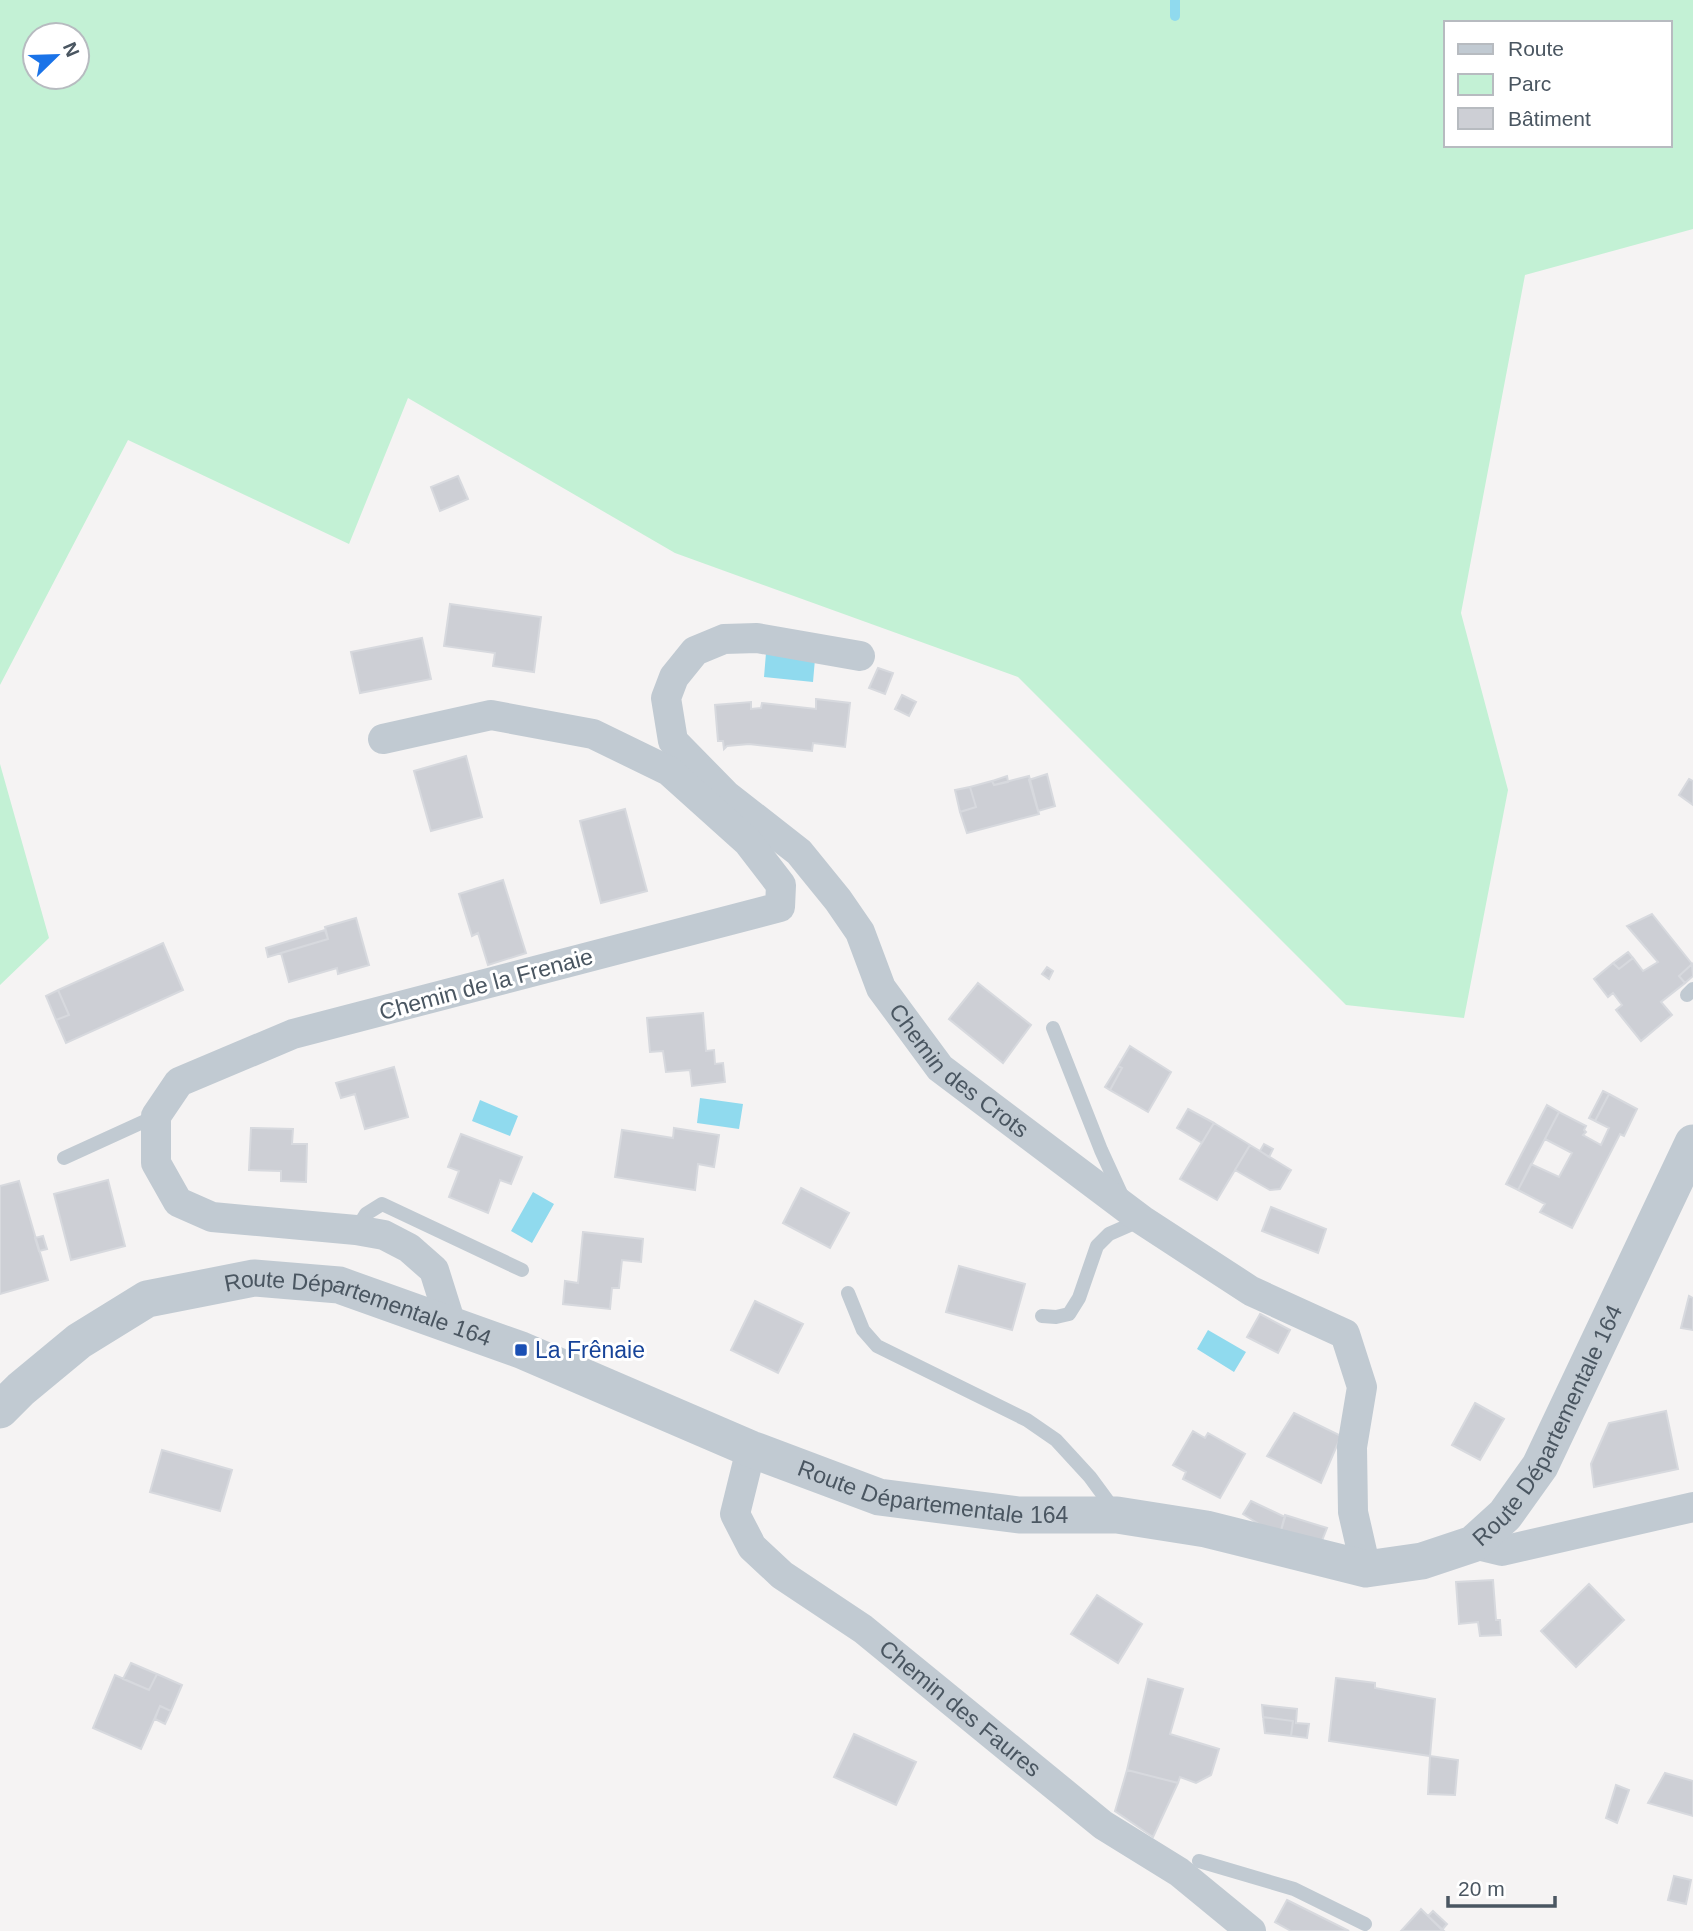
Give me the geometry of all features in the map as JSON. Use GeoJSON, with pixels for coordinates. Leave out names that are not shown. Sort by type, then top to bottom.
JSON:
{"type":"FeatureCollection","features":[{"type":"Feature","properties":{"kind":"street","name":"Chemin des Crots"},"geometry":{"type":"LineString","coordinates":[[860,656],[757,638],[724,639],[695,651],[674,677],[666,698],[673,741],[726,795],[799,852],[860,932],[881,988],[940,1068],[1135,1214],[1251,1291],[1345,1334],[1362,1387],[1352,1447],[1353,1512],[1366,1569]]}},
{"type":"Feature","properties":{"kind":"street","name":"Chemin de la Frenaie"},"geometry":{"type":"LineString","coordinates":[[156,1116],[179,1082],[293,1034],[780,908],[781,885],[748,842],[669,771],[593,734],[491,715],[383,739]]}},
{"type":"Feature","properties":{"kind":"street"},"geometry":{"type":"LineString","coordinates":[[156,1116],[156,1163],[178,1202],[212,1217],[384,1235],[409,1248],[434,1270],[451,1324]]}},
{"type":"Feature","properties":{"kind":"street","name":"Route Départementale 164"},"geometry":{"type":"LineString","coordinates":[[0,1410],[79,1341],[147,1299],[254,1278],[339,1285],[522,1350],[751,1449],[878,1497],[1019,1515],[1117,1515],[1206,1528],[1366,1569],[1422,1561],[1473,1544],[1505,1515],[1540,1465],[1693,1143]]}},
{"type":"Feature","properties":{"kind":"street","name":"Chemin des Faures"},"geometry":{"type":"LineString","coordinates":[[751,1449],[735,1514],[752,1546],[782,1575],[863,1629],[1103,1825],[1179,1871],[1251,1931]]}},
{"type":"Feature","properties":{"kind":"street"},"geometry":{"type":"LineString","coordinates":[[1473,1544],[1502,1550],[1693,1507]]}},
{"type":"Feature","properties":{"kind":"lane"},"geometry":{"type":"LineString","coordinates":[[1042,1316],[1069,1314],[1079,1298],[1097,1246],[1135,1214],[1091,1127],[1053,1028]]}},
{"type":"Feature","properties":{"kind":"lane"},"geometry":{"type":"LineString","coordinates":[[64,1157],[156,1116]]}},
{"type":"Feature","properties":{"kind":"lane"},"geometry":{"type":"LineString","coordinates":[[356,1230],[366,1214],[382,1204],[522,1270]]}},
{"type":"Feature","properties":{"kind":"lane"},"geometry":{"type":"LineString","coordinates":[[848,1293],[863,1330],[877,1346],[1027,1420],[1056,1440],[1090,1477],[1117,1515]]}},
{"type":"Feature","properties":{"kind":"lane"},"geometry":{"type":"LineString","coordinates":[[1199,1861],[1294,1888],[1365,1924]]}},
{"type":"Feature","properties":{"kind":"green space"},"geometry":{"type":"Polygon","coordinates":[[[0,0],[1693,0],[1693,229],[1525,275],[1461,613],[1508,790],[1464,1018],[1346,1005],[1018,677],[675,553],[408,398],[349,544],[128,440],[0,685],[0,0]]]}},
{"type":"Feature","properties":{"kind":"green space"},"geometry":{"type":"Polygon","coordinates":[[[0,764],[49,938],[0,985],[0,764]]]}},
{"type":"Feature","properties":{"kind":"water"},"geometry":{"type":"Polygon","coordinates":[[[766,653],[815,659],[813,682],[764,677],[766,653]]]}},
{"type":"Feature","properties":{"kind":"water"},"geometry":{"type":"Polygon","coordinates":[[[700,1098],[743,1104],[739,1129],[697,1123],[700,1098]]]}},
{"type":"Feature","properties":{"kind":"water"},"geometry":{"type":"Polygon","coordinates":[[[480,1100],[518,1116],[510,1136],[472,1121],[480,1100]]]}},
{"type":"Feature","properties":{"kind":"water"},"geometry":{"type":"Polygon","coordinates":[[[533,1192],[554,1204],[532,1243],[511,1231],[533,1192]]]}},
{"type":"Feature","properties":{"kind":"water"},"geometry":{"type":"Polygon","coordinates":[[[1208,1330],[1246,1352],[1234,1372],[1197,1349],[1208,1330]]]}},
{"type":"Feature","properties":{"kind":"building"},"geometry":{"type":"Polygon","coordinates":[[[458,476],[468,499],[440,511],[431,487],[458,476]]]}},
{"type":"Feature","properties":{"kind":"building"},"geometry":{"type":"Polygon","coordinates":[[[450,604],[541,617],[534,672],[493,666],[495,653],[444,646],[450,604]]]}},
{"type":"Feature","properties":{"kind":"building"},"geometry":{"type":"Polygon","coordinates":[[[422,638],[431,679],[360,693],[351,652],[422,638]]]}},
{"type":"Feature","properties":{"kind":"building"},"geometry":{"type":"Polygon","coordinates":[[[878,668],[893,673],[885,694],[869,688],[878,668]]]}},
{"type":"Feature","properties":{"kind":"building"},"geometry":{"type":"Polygon","coordinates":[[[902,695],[916,702],[909,716],[895,709],[902,695]]]}},
{"type":"Feature","properties":{"kind":"building"},"geometry":{"type":"Polygon","coordinates":[[[816,699],[850,703],[845,747],[813,743],[812,751],[749,744],[727,746],[724,749],[723,741],[718,741],[715,705],[751,702],[751,709],[761,708],[762,703],[816,709],[816,699]]]}},
{"type":"Feature","properties":{"kind":"building"},"geometry":{"type":"Polygon","coordinates":[[[466,756],[482,817],[431,831],[414,771],[466,756]]]}},
{"type":"Feature","properties":{"kind":"building"},"geometry":{"type":"Polygon","coordinates":[[[1047,774],[1055,806],[1038,811],[1029,780],[1047,774]]]}},
{"type":"Feature","properties":{"kind":"building"},"geometry":{"type":"Polygon","coordinates":[[[1007,776],[1008,782],[994,785],[992,781],[1007,776]]]}},
{"type":"Feature","properties":{"kind":"building"},"geometry":{"type":"Polygon","coordinates":[[[1029,776],[1039,814],[967,833],[960,812],[976,807],[970,787],[992,781],[994,785],[1029,776]]]}},
{"type":"Feature","properties":{"kind":"building"},"geometry":{"type":"Polygon","coordinates":[[[1689,779],[1693,781],[1693,805],[1679,795],[1689,779]]]}},
{"type":"Feature","properties":{"kind":"building"},"geometry":{"type":"Polygon","coordinates":[[[970,787],[976,807],[960,812],[955,790],[970,787]]]}},
{"type":"Feature","properties":{"kind":"building"},"geometry":{"type":"Polygon","coordinates":[[[625,809],[647,891],[601,903],[580,821],[625,809]]]}},
{"type":"Feature","properties":{"kind":"building"},"geometry":{"type":"Polygon","coordinates":[[[503,880],[526,953],[488,965],[478,933],[472,936],[459,894],[503,880]]]}},
{"type":"Feature","properties":{"kind":"building"},"geometry":{"type":"Polygon","coordinates":[[[1652,914],[1692,964],[1679,976],[1685,983],[1661,1002],[1672,1015],[1641,1041],[1616,1010],[1622,1005],[1613,993],[1608,997],[1594,979],[1613,963],[1619,969],[1633,958],[1643,971],[1658,962],[1627,926],[1652,914]]]}},
{"type":"Feature","properties":{"kind":"building"},"geometry":{"type":"Polygon","coordinates":[[[356,918],[369,965],[338,974],[337,968],[289,982],[281,953],[328,939],[325,927],[356,918]]]}},
{"type":"Feature","properties":{"kind":"building"},"geometry":{"type":"Polygon","coordinates":[[[325,930],[328,939],[268,957],[266,948],[325,930]]]}},
{"type":"Feature","properties":{"kind":"building"},"geometry":{"type":"Polygon","coordinates":[[[163,943],[183,990],[66,1043],[56,1020],[69,1015],[58,990],[163,943]]]}},
{"type":"Feature","properties":{"kind":"building"},"geometry":{"type":"Polygon","coordinates":[[[1628,952],[1633,958],[1619,969],[1613,963],[1628,952]]]}},
{"type":"Feature","properties":{"kind":"building"},"geometry":{"type":"Polygon","coordinates":[[[1692,964],[1693,976],[1685,983],[1679,976],[1692,964]]]}},
{"type":"Feature","properties":{"kind":"building"},"geometry":{"type":"Polygon","coordinates":[[[1047,967],[1053,971],[1049,979],[1042,974],[1047,967]]]}},
{"type":"Feature","properties":{"kind":"building"},"geometry":{"type":"Polygon","coordinates":[[[978,983],[1031,1025],[1003,1063],[949,1019],[978,983]]]}},
{"type":"Feature","properties":{"kind":"building"},"geometry":{"type":"Polygon","coordinates":[[[58,990],[69,1015],[56,1020],[46,996],[58,990]]]}},
{"type":"Feature","properties":{"kind":"building"},"geometry":{"type":"Polygon","coordinates":[[[703,1013],[706,1051],[714,1050],[715,1064],[723,1063],[725,1082],[692,1086],[690,1070],[666,1072],[663,1051],[650,1052],[647,1018],[703,1013]]]}},
{"type":"Feature","properties":{"kind":"building"},"geometry":{"type":"Polygon","coordinates":[[[1130,1046],[1171,1072],[1148,1112],[1110,1090],[1122,1068],[1118,1066],[1130,1046]]]}},
{"type":"Feature","properties":{"kind":"building"},"geometry":{"type":"Polygon","coordinates":[[[1118,1066],[1122,1068],[1110,1090],[1105,1087],[1118,1066]]]}},
{"type":"Feature","properties":{"kind":"building"},"geometry":{"type":"Polygon","coordinates":[[[394,1067],[408,1117],[365,1129],[355,1094],[341,1098],[336,1083],[394,1067]]]}},
{"type":"Feature","properties":{"kind":"building"},"geometry":{"type":"Polygon","coordinates":[[[1603,1091],[1609,1094],[1595,1121],[1589,1118],[1603,1091]]]}},
{"type":"Feature","properties":{"kind":"building"},"geometry":{"type":"Polygon","coordinates":[[[1609,1094],[1637,1109],[1624,1136],[1620,1134],[1572,1228],[1540,1212],[1545,1204],[1518,1190],[1531,1164],[1559,1177],[1572,1153],[1545,1139],[1559,1112],[1586,1126],[1583,1135],[1601,1145],[1609,1128],[1595,1121],[1609,1094]]]}},
{"type":"Feature","properties":{"kind":"building"},"geometry":{"type":"Polygon","coordinates":[[[1547,1105],[1559,1112],[1518,1190],[1506,1184],[1547,1105]]]}},
{"type":"Feature","properties":{"kind":"building"},"geometry":{"type":"Polygon","coordinates":[[[1188,1109],[1214,1123],[1202,1143],[1177,1128],[1188,1109]]]}},
{"type":"Feature","properties":{"kind":"building"},"geometry":{"type":"Polygon","coordinates":[[[1214,1123],[1250,1145],[1217,1200],[1180,1179],[1214,1123]]]}},
{"type":"Feature","properties":{"kind":"building"},"geometry":{"type":"Polygon","coordinates":[[[251,1128],[293,1129],[292,1144],[307,1144],[306,1182],[281,1181],[281,1171],[249,1170],[251,1128]]]}},
{"type":"Feature","properties":{"kind":"building"},"geometry":{"type":"Polygon","coordinates":[[[674,1128],[719,1135],[714,1167],[698,1164],[695,1190],[615,1177],[622,1130],[673,1138],[674,1128]]]}},
{"type":"Feature","properties":{"kind":"building"},"geometry":{"type":"Polygon","coordinates":[[[461,1134],[522,1157],[511,1184],[500,1180],[488,1213],[449,1197],[459,1171],[448,1167],[461,1134]]]}},
{"type":"Feature","properties":{"kind":"building"},"geometry":{"type":"Polygon","coordinates":[[[1264,1144],[1273,1149],[1269,1157],[1260,1151],[1264,1144]]]}},
{"type":"Feature","properties":{"kind":"building"},"geometry":{"type":"Polygon","coordinates":[[[1250,1145],[1291,1170],[1280,1189],[1270,1190],[1235,1170],[1250,1145]]]}},
{"type":"Feature","properties":{"kind":"building"},"geometry":{"type":"Polygon","coordinates":[[[108,1180],[125,1246],[71,1260],[54,1194],[108,1180]]]}},
{"type":"Feature","properties":{"kind":"building"},"geometry":{"type":"Polygon","coordinates":[[[19,1181],[48,1280],[0,1294],[0,1186],[19,1181]]]}},
{"type":"Feature","properties":{"kind":"building"},"geometry":{"type":"Polygon","coordinates":[[[801,1188],[849,1213],[830,1248],[783,1223],[801,1188]]]}},
{"type":"Feature","properties":{"kind":"building"},"geometry":{"type":"Polygon","coordinates":[[[1271,1207],[1326,1229],[1318,1253],[1262,1231],[1271,1207]]]}},
{"type":"Feature","properties":{"kind":"building"},"geometry":{"type":"Polygon","coordinates":[[[583,1232],[643,1239],[641,1262],[622,1260],[619,1288],[612,1288],[610,1309],[563,1304],[565,1281],[578,1283],[583,1232]]]}},
{"type":"Feature","properties":{"kind":"building"},"geometry":{"type":"Polygon","coordinates":[[[43,1236],[47,1249],[39,1251],[35,1238],[43,1236]]]}},
{"type":"Feature","properties":{"kind":"building"},"geometry":{"type":"Polygon","coordinates":[[[959,1266],[1025,1284],[1012,1330],[946,1312],[959,1266]]]}},
{"type":"Feature","properties":{"kind":"building"},"geometry":{"type":"Polygon","coordinates":[[[1689,1296],[1693,1298],[1693,1330],[1681,1328],[1689,1296]]]}},
{"type":"Feature","properties":{"kind":"building"},"geometry":{"type":"Polygon","coordinates":[[[755,1301],[803,1324],[778,1373],[731,1350],[755,1301]]]}},
{"type":"Feature","properties":{"kind":"building"},"geometry":{"type":"Polygon","coordinates":[[[1260,1314],[1290,1330],[1278,1353],[1247,1337],[1260,1314]]]}},
{"type":"Feature","properties":{"kind":"building"},"geometry":{"type":"Polygon","coordinates":[[[1475,1403],[1504,1419],[1480,1460],[1452,1445],[1475,1403]]]}},
{"type":"Feature","properties":{"kind":"building"},"geometry":{"type":"Polygon","coordinates":[[[1666,1411],[1678,1469],[1594,1487],[1591,1464],[1609,1423],[1666,1411]]]}},
{"type":"Feature","properties":{"kind":"building"},"geometry":{"type":"Polygon","coordinates":[[[1294,1413],[1341,1436],[1321,1483],[1267,1456],[1294,1413]]]}},
{"type":"Feature","properties":{"kind":"building"},"geometry":{"type":"Polygon","coordinates":[[[1193,1431],[1205,1438],[1208,1433],[1245,1454],[1220,1498],[1183,1479],[1186,1472],[1173,1465],[1193,1431]]]}},
{"type":"Feature","properties":{"kind":"building"},"geometry":{"type":"Polygon","coordinates":[[[162,1450],[232,1470],[220,1511],[150,1492],[162,1450]]]}},
{"type":"Feature","properties":{"kind":"building"},"geometry":{"type":"Polygon","coordinates":[[[1251,1501],[1285,1517],[1280,1534],[1243,1514],[1251,1501]]]}},
{"type":"Feature","properties":{"kind":"building"},"geometry":{"type":"Polygon","coordinates":[[[1285,1515],[1327,1528],[1321,1543],[1280,1534],[1285,1515]]]}},
{"type":"Feature","properties":{"kind":"building"},"geometry":{"type":"Polygon","coordinates":[[[1493,1580],[1496,1620],[1500,1620],[1501,1635],[1480,1636],[1478,1622],[1459,1624],[1456,1582],[1493,1580]]]}},
{"type":"Feature","properties":{"kind":"building"},"geometry":{"type":"Polygon","coordinates":[[[1589,1584],[1624,1620],[1576,1667],[1541,1631],[1589,1584]]]}},
{"type":"Feature","properties":{"kind":"building"},"geometry":{"type":"Polygon","coordinates":[[[1097,1595],[1142,1624],[1118,1663],[1071,1634],[1097,1595]]]}},
{"type":"Feature","properties":{"kind":"building"},"geometry":{"type":"Polygon","coordinates":[[[131,1663],[157,1674],[149,1690],[123,1679],[131,1663]]]}},
{"type":"Feature","properties":{"kind":"building"},"geometry":{"type":"Polygon","coordinates":[[[157,1674],[182,1685],[171,1711],[160,1706],[141,1749],[93,1728],[115,1675],[149,1690],[157,1674]]]}},
{"type":"Feature","properties":{"kind":"building"},"geometry":{"type":"Polygon","coordinates":[[[1336,1678],[1375,1683],[1375,1688],[1435,1699],[1430,1756],[1329,1741],[1336,1678]]]}},
{"type":"Feature","properties":{"kind":"building"},"geometry":{"type":"Polygon","coordinates":[[[1148,1679],[1183,1689],[1170,1734],[1219,1749],[1211,1775],[1196,1783],[1180,1777],[1178,1783],[1127,1770],[1148,1679]]]}},
{"type":"Feature","properties":{"kind":"building"},"geometry":{"type":"Polygon","coordinates":[[[1262,1705],[1297,1709],[1296,1723],[1309,1724],[1307,1738],[1291,1736],[1293,1721],[1263,1717],[1262,1705]]]}},
{"type":"Feature","properties":{"kind":"building"},"geometry":{"type":"Polygon","coordinates":[[[160,1706],[171,1711],[165,1724],[155,1719],[160,1706]]]}},
{"type":"Feature","properties":{"kind":"building"},"geometry":{"type":"Polygon","coordinates":[[[1263,1717],[1293,1721],[1291,1736],[1265,1733],[1263,1717]]]}},
{"type":"Feature","properties":{"kind":"building"},"geometry":{"type":"Polygon","coordinates":[[[854,1734],[916,1762],[896,1805],[834,1777],[854,1734]]]}},
{"type":"Feature","properties":{"kind":"building"},"geometry":{"type":"Polygon","coordinates":[[[1430,1756],[1458,1760],[1455,1795],[1428,1794],[1430,1756]]]}},
{"type":"Feature","properties":{"kind":"building"},"geometry":{"type":"Polygon","coordinates":[[[1127,1770],[1178,1783],[1153,1837],[1115,1811],[1127,1770]]]}},
{"type":"Feature","properties":{"kind":"building"},"geometry":{"type":"Polygon","coordinates":[[[1665,1773],[1693,1781],[1693,1816],[1648,1803],[1665,1773]]]}},
{"type":"Feature","properties":{"kind":"building"},"geometry":{"type":"Polygon","coordinates":[[[1616,1785],[1629,1790],[1617,1823],[1606,1818],[1616,1785]]]}},
{"type":"Feature","properties":{"kind":"building"},"geometry":{"type":"Polygon","coordinates":[[[1674,1876],[1691,1880],[1686,1904],[1668,1900],[1674,1876]]]}},
{"type":"Feature","properties":{"kind":"building"},"geometry":{"type":"Polygon","coordinates":[[[1287,1900],[1349,1931],[1291,1931],[1275,1922],[1287,1900]]]}},
{"type":"Feature","properties":{"kind":"building"},"geometry":{"type":"Polygon","coordinates":[[[1421,1909],[1428,1916],[1444,1931],[1401,1931],[1421,1909]]]}},
{"type":"Feature","properties":{"kind":"building"},"geometry":{"type":"Polygon","coordinates":[[[1433,1911],[1447,1924],[1442,1930],[1428,1916],[1433,1911]]]}},
{"type":"Feature","properties":{"kind":"waterway"},"geometry":{"type":"LineString","coordinates":[[1175,0],[1175,16]]}},
{"type":"Feature","properties":{"kind":"place","name":"La Frênaie"},"geometry":{"type":"Point","coordinates":[521,1350]}}]}
